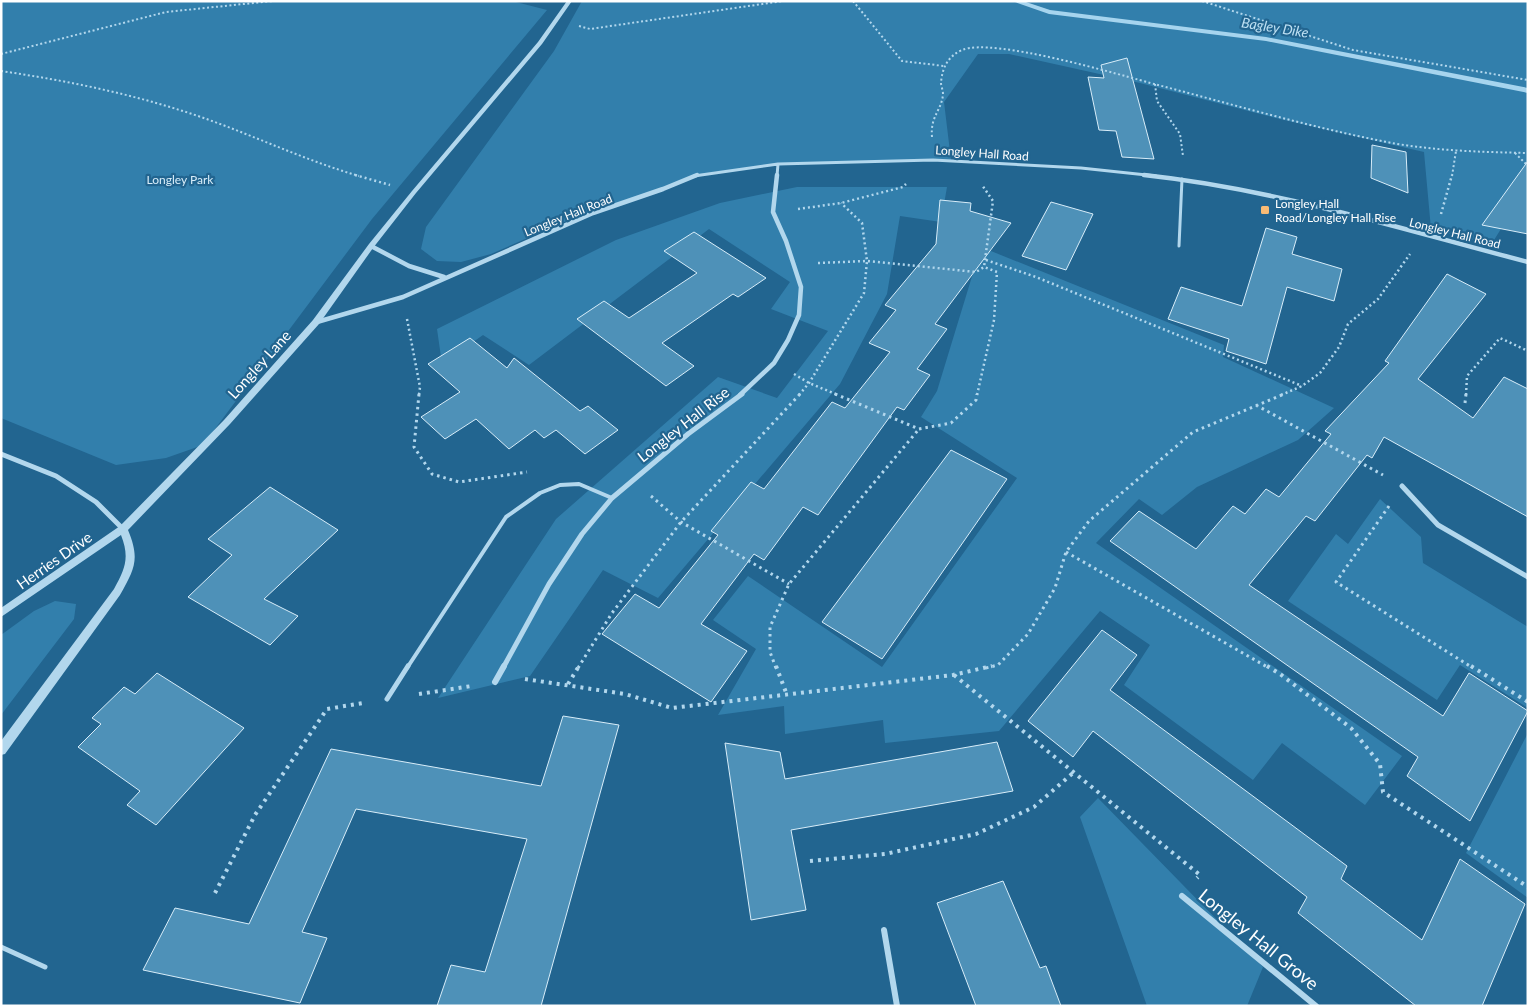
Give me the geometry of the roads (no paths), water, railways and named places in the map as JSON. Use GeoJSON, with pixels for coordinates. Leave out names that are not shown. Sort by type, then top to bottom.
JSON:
{"type":"FeatureCollection","features":[{"type":"Feature","properties":{"kind":"street","name":"Longley Lane"},"geometry":{"type":"LineString","coordinates":[[123,529],[227,422],[316,322],[371,246],[557,20],[570,1]]}},
{"type":"Feature","properties":{"kind":"street","name":"Longley Hall Road"},"geometry":{"type":"LineString","coordinates":[[316,322],[403,297],[593,213],[663,189],[699,174],[778,164],[933,160],[968,164],[1081,168],[1182,179],[1268,195],[1528,262]]}},
{"type":"Feature","properties":{"kind":"street","name":"Longley Hall Rise"},"geometry":{"type":"LineString","coordinates":[[495,682],[549,584],[582,534],[612,498],[688,434],[734,401],[774,363],[788,340],[799,315],[802,287],[786,240],[773,212],[778,164]]}},
{"type":"Feature","properties":{"kind":"street"},"geometry":{"type":"LineString","coordinates":[[371,246],[409,266],[445,277]]}},
{"type":"Feature","properties":{"kind":"street"},"geometry":{"type":"LineString","coordinates":[[1,454],[56,476],[96,502],[123,529],[131,547],[131,568],[117,592],[1,750]]}},
{"type":"Feature","properties":{"kind":"street"},"geometry":{"type":"LineString","coordinates":[[1402,486],[1438,525],[1528,577]]}},
{"type":"Feature","properties":{"kind":"street","name":"Herries Drive"},"geometry":{"type":"LineString","coordinates":[[1,613],[123,529]]}},
{"type":"Feature","properties":{"kind":"street","name":"Longley Hall Grove"},"geometry":{"type":"LineString","coordinates":[[1182,896],[1316,1006]]}},
{"type":"Feature","properties":{"kind":"street"},"geometry":{"type":"LineString","coordinates":[[884,930],[897,1006]]}},
{"type":"Feature","properties":{"kind":"lane"},"geometry":{"type":"LineString","coordinates":[[1178,246],[1182,179]]}},
{"type":"Feature","properties":{"kind":"lane"},"geometry":{"type":"LineString","coordinates":[[387,699],[506,518],[526,500],[552,488],[577,484],[612,498]]}},
{"type":"Feature","properties":{"kind":"lane"},"geometry":{"type":"LineString","coordinates":[[1,947],[45,967]]}},
{"type":"Feature","properties":{"kind":"waterway","name":"Bagley Dike"},"geometry":{"type":"LineString","coordinates":[[1015,1],[1049,12],[1266,39],[1528,91]]}},
{"type":"Feature","properties":{"kind":"place","name":"Longley Hall Road/Longley Hall Rise"},"geometry":{"type":"Point","coordinates":[1265,210]}},
{"type":"Feature","properties":{"kind":"park label","name":"Longley Park"},"geometry":{"type":"Point","coordinates":[180,179]}}]}
